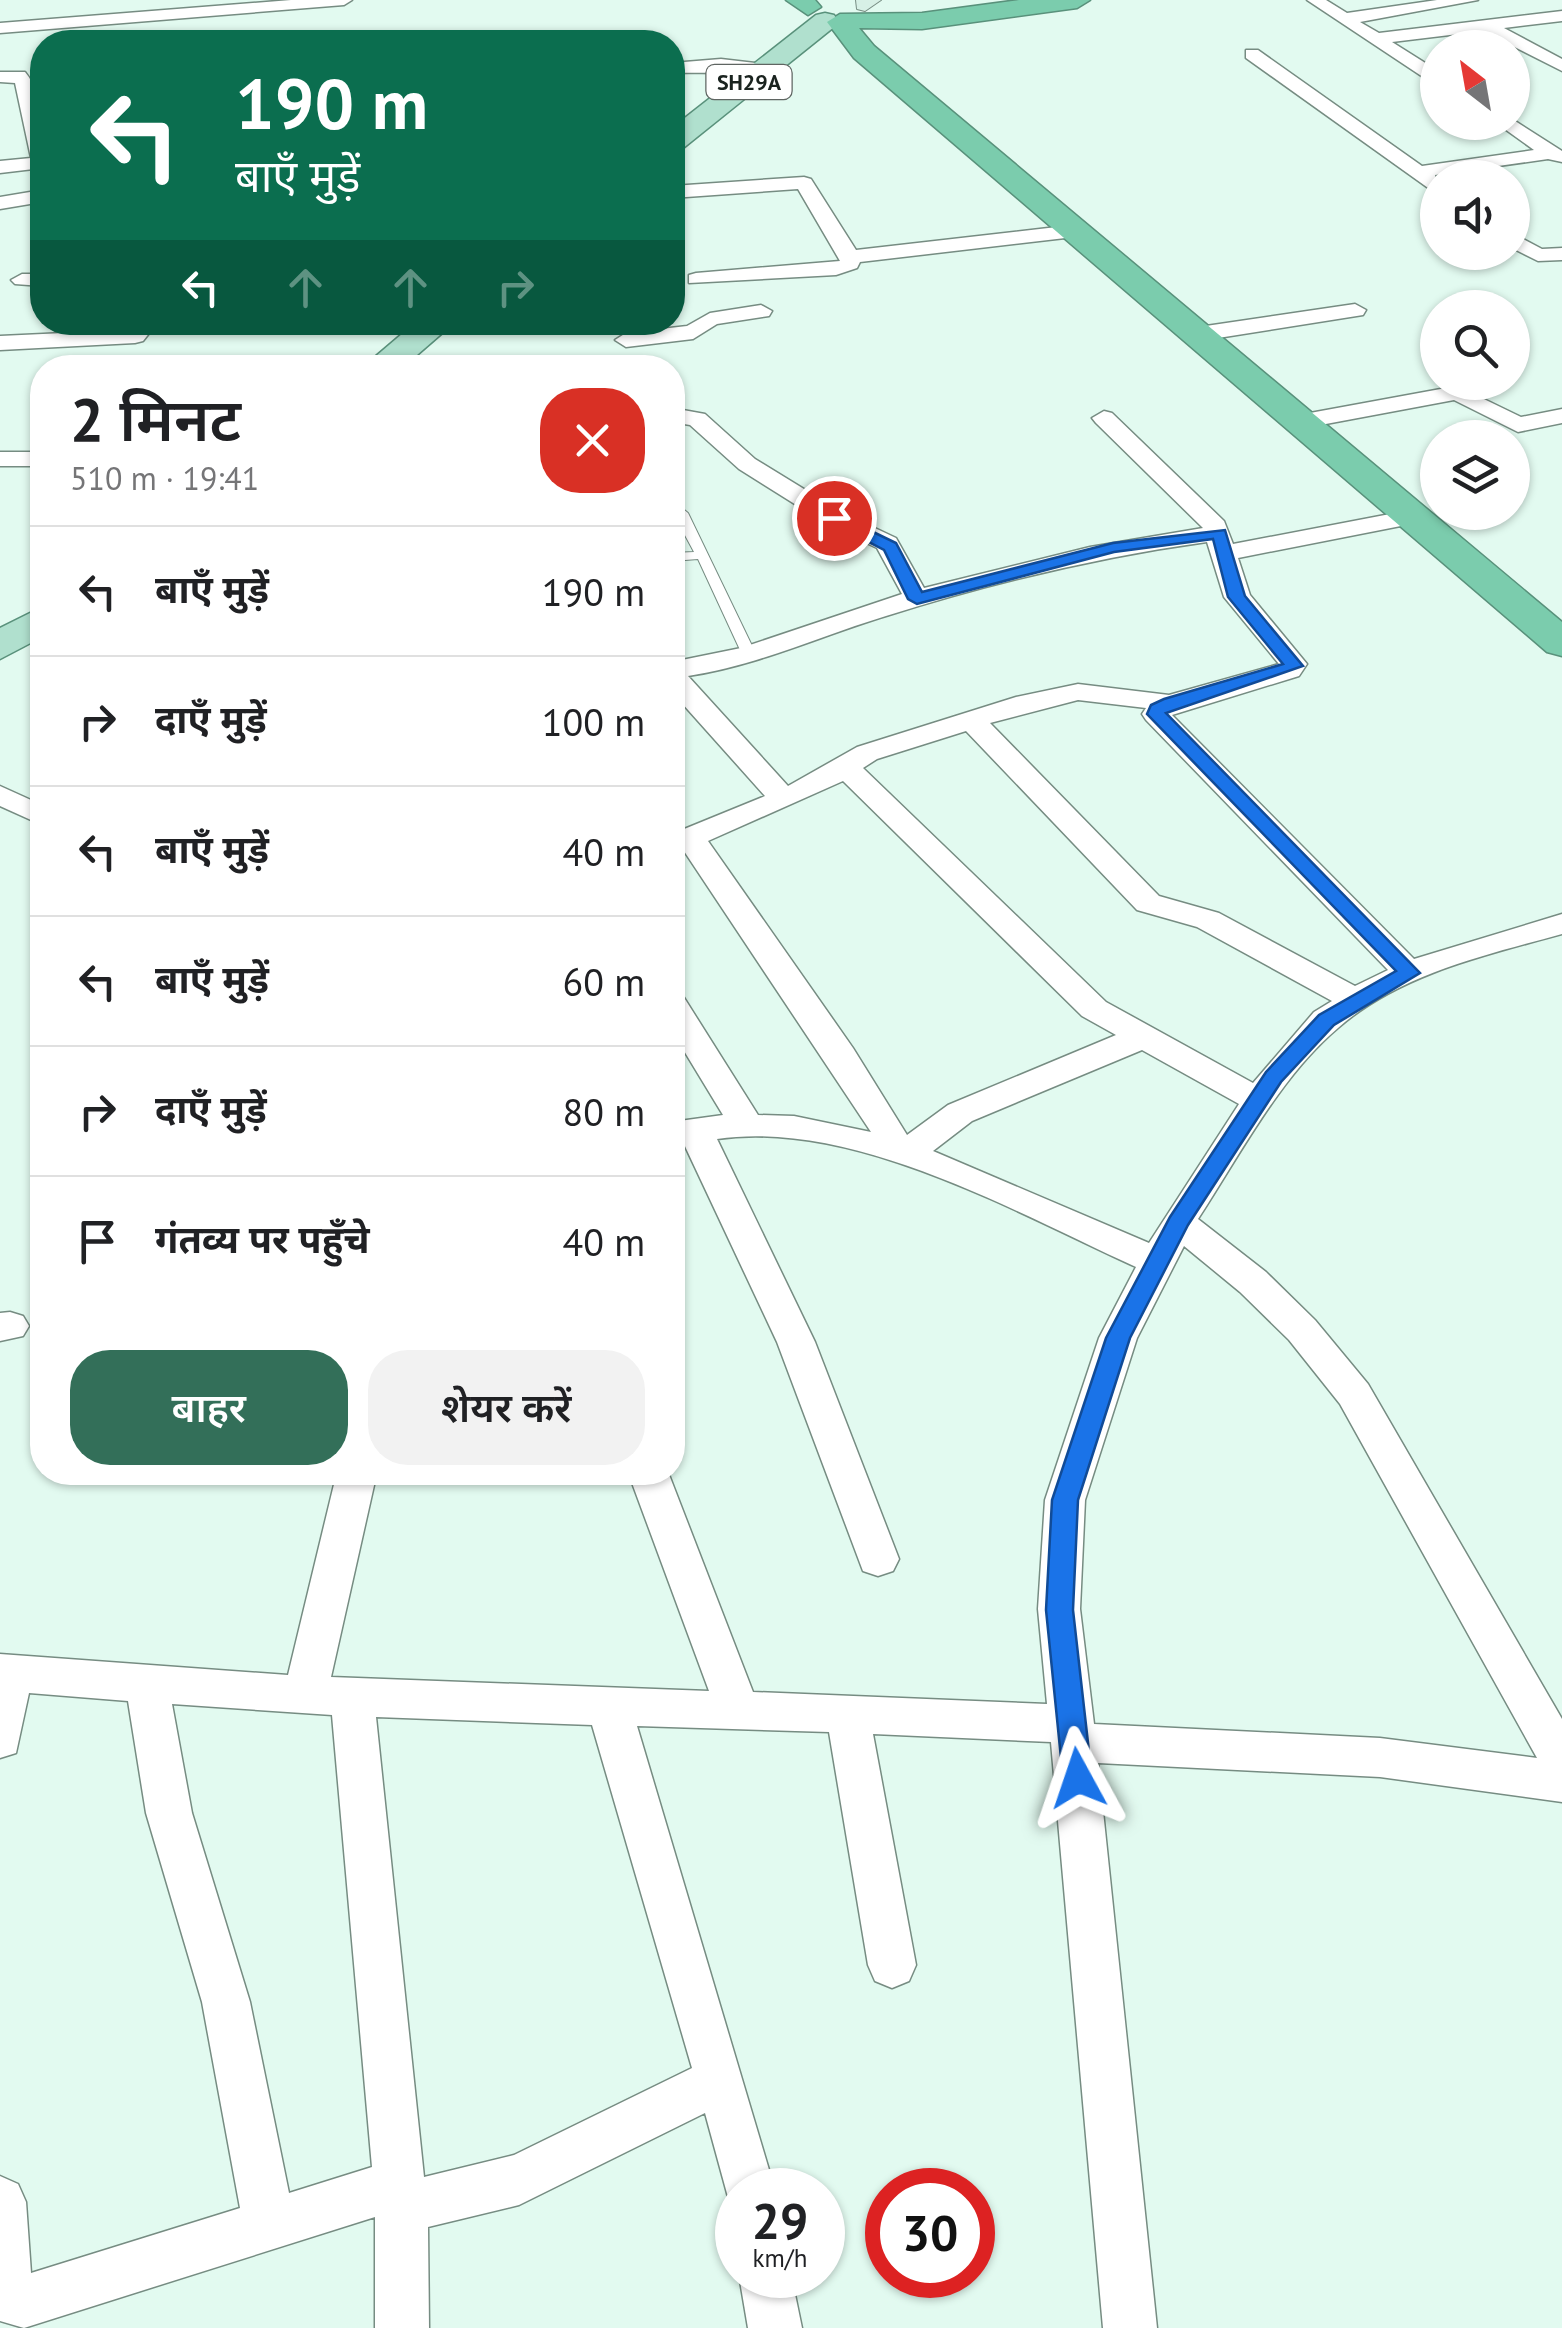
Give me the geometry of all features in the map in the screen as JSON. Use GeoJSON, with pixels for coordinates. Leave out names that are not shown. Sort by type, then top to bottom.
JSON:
{"type":"FeatureCollection","features":[{"type":"Feature","properties":{"kind":"highway"},"geometry":{"type":"LineString","coordinates":[[841,7],[919,15],[1037,0]]}},
{"type":"Feature","properties":{"kind":"highway"},"geometry":{"type":"LineString","coordinates":[[841,7],[922,21],[1077,0]]}},
{"type":"Feature","properties":{"kind":"highway"},"geometry":{"type":"LineString","coordinates":[[841,7],[864,52],[1562,642]]}},
{"type":"Feature","properties":{"kind":"main road","name":"SH29A"},"geometry":{"type":"LineString","coordinates":[[685,133],[841,7]]}},
{"type":"Feature","properties":{"kind":"main road"},"geometry":{"type":"LineString","coordinates":[[396,355],[421,335]]}},
{"type":"Feature","properties":{"kind":"main road"},"geometry":{"type":"LineString","coordinates":[[0,646],[30,627]]}},
{"type":"Feature","properties":{"kind":"street"},"geometry":{"type":"LineString","coordinates":[[0,28],[92,24],[344,0]]}},
{"type":"Feature","properties":{"kind":"street"},"geometry":{"type":"LineString","coordinates":[[1315,0],[1420,67]]}},
{"type":"Feature","properties":{"kind":"street"},"geometry":{"type":"LineString","coordinates":[[1344,18],[1470,0]]}},
{"type":"Feature","properties":{"kind":"street"},"geometry":{"type":"LineString","coordinates":[[1376,39],[1562,16]]}},
{"type":"Feature","properties":{"kind":"street"},"geometry":{"type":"LineString","coordinates":[[1485,25],[1562,66]]}},
{"type":"Feature","properties":{"kind":"street"},"geometry":{"type":"LineString","coordinates":[[1252,54],[1418,172],[1557,156]]}},
{"type":"Feature","properties":{"kind":"street"},"geometry":{"type":"LineString","coordinates":[[685,67],[720,64],[765,69]]}},
{"type":"Feature","properties":{"kind":"street"},"geometry":{"type":"LineString","coordinates":[[0,76],[19,76],[30,109]]}},
{"type":"Feature","properties":{"kind":"street"},"geometry":{"type":"LineString","coordinates":[[1530,139],[1557,156]]}},
{"type":"Feature","properties":{"kind":"street"},"geometry":{"type":"LineString","coordinates":[[0,168],[30,164]]}},
{"type":"Feature","properties":{"kind":"street"},"geometry":{"type":"LineString","coordinates":[[685,191],[804,183],[850,257],[850,264],[836,268],[696,279]]}},
{"type":"Feature","properties":{"kind":"street"},"geometry":{"type":"LineString","coordinates":[[0,202],[30,198]]}},
{"type":"Feature","properties":{"kind":"street"},"geometry":{"type":"LineString","coordinates":[[850,257],[1074,231]]}},
{"type":"Feature","properties":{"kind":"street"},"geometry":{"type":"LineString","coordinates":[[1530,250],[1538,255],[1562,254]]}},
{"type":"Feature","properties":{"kind":"street"},"geometry":{"type":"LineString","coordinates":[[1198,334],[1355,310]]}},
{"type":"Feature","properties":{"kind":"street"},"geometry":{"type":"LineString","coordinates":[[685,331],[696,331],[710,318],[761,311]]}},
{"type":"Feature","properties":{"kind":"street"},"geometry":{"type":"LineString","coordinates":[[0,343],[136,335]]}},
{"type":"Feature","properties":{"kind":"street"},"geometry":{"type":"LineString","coordinates":[[1299,422],[1457,392],[1514,424],[1562,416]]}},
{"type":"Feature","properties":{"kind":"street"},"geometry":{"type":"LineString","coordinates":[[685,418],[697,419],[746,464],[834,518],[886,543],[917,599]]}},
{"type":"Feature","properties":{"kind":"street"},"geometry":{"type":"LineString","coordinates":[[1104,418],[1223,543],[1236,597],[1294,666],[1170,702],[1157,709],[1160,720],[1409,973]]}},
{"type":"Feature","properties":{"kind":"street"},"geometry":{"type":"LineString","coordinates":[[0,458],[30,459]]}},
{"type":"Feature","properties":{"kind":"street"},"geometry":{"type":"LineString","coordinates":[[685,669],[917,599],[1113,548],[1223,543],[1411,517]]}},
{"type":"Feature","properties":{"kind":"street"},"geometry":{"type":"LineString","coordinates":[[685,687],[784,799]]}},
{"type":"Feature","properties":{"kind":"street"},"geometry":{"type":"LineString","coordinates":[[685,839],[784,799],[884,746],[971,720],[1078,692],[1170,702]]}},
{"type":"Feature","properties":{"kind":"street"},"geometry":{"type":"LineString","coordinates":[[971,720],[1148,902],[1195,914],[1356,1000]]}},
{"type":"Feature","properties":{"kind":"street"},"geometry":{"type":"LineString","coordinates":[[845,767],[1070,988],[1140,1038],[1258,1100]]}},
{"type":"Feature","properties":{"kind":"street"},"geometry":{"type":"LineString","coordinates":[[0,795],[30,810]]}},
{"type":"Feature","properties":{"kind":"street"},"geometry":{"type":"LineString","coordinates":[[685,846],[858,1082],[903,1152]]}},
{"type":"Feature","properties":{"kind":"street"},"geometry":{"type":"LineString","coordinates":[[1130,2328],[1059,1610],[1065,1500],[1118,1338],[1178,1222],[1274,1077],[1326,1020],[1356,1000],[1451,955],[1562,924]]}},
{"type":"Feature","properties":{"kind":"street"},"geometry":{"type":"LineString","coordinates":[[685,1024],[746,1124]]}},
{"type":"Feature","properties":{"kind":"street"},"geometry":{"type":"LineString","coordinates":[[903,1152],[960,1113],[1140,1038]]}},
{"type":"Feature","properties":{"kind":"street"},"geometry":{"type":"LineString","coordinates":[[685,1131],[746,1124],[903,1152],[1158,1262]]}},
{"type":"Feature","properties":{"kind":"street"},"geometry":{"type":"LineString","coordinates":[[685,1135],[796,1342],[878,1560]]}},
{"type":"Feature","properties":{"kind":"street"},"geometry":{"type":"LineString","coordinates":[[1178,1222],[1277,1306],[1354,1394],[1562,1760]]}},
{"type":"Feature","properties":{"kind":"street"},"geometry":{"type":"LineString","coordinates":[[355,1485],[329,1696],[399,2196],[402,2328]]}},
{"type":"Feature","properties":{"kind":"street"},"geometry":{"type":"LineString","coordinates":[[653,1485],[738,1712]]}},
{"type":"Feature","properties":{"kind":"street"},"geometry":{"type":"LineString","coordinates":[[0,1739],[5,1673],[329,1696],[738,1712],[847,1712],[1364,1758],[1516,1773],[1562,1782]]}},
{"type":"Feature","properties":{"kind":"street"},"geometry":{"type":"LineString","coordinates":[[147,1682],[166,1798],[222,1986],[269,2224]]}},
{"type":"Feature","properties":{"kind":"street"},"geometry":{"type":"LineString","coordinates":[[609,1707],[743,2168]]}},
{"type":"Feature","properties":{"kind":"street"},"geometry":{"type":"LineString","coordinates":[[847,1712],[892,1965]]}},
{"type":"Feature","properties":{"kind":"street"},"geometry":{"type":"LineString","coordinates":[[0,2202],[6,2284],[14,2300],[22,2302],[269,2224],[399,2196],[519,2179],[720,2080]]}},
{"type":"Feature","properties":{"kind":"street"},"geometry":{"type":"LineString","coordinates":[[769,2298],[775,2328]]}},
{"type":"Feature","properties":{"kind":"lane"},"geometry":{"type":"LineString","coordinates":[[685,519],[748,652]]}},
{"type":"Feature","properties":{"kind":"lane"},"geometry":{"type":"LineString","coordinates":[[685,556],[701,554]]}},
{"type":"Feature","properties":{"kind":"route"},"geometry":{"type":"LineString","coordinates":[[834,518],[890,546],[917,599],[1113,548],[1220,533],[1236,597],[1294,666],[1170,702],[1157,709],[1156,714],[1409,973],[1373,989],[1326,1020],[1274,1077],[1178,1222],[1118,1338],[1065,1500],[1059,1610],[1078,1778]]}}]}
